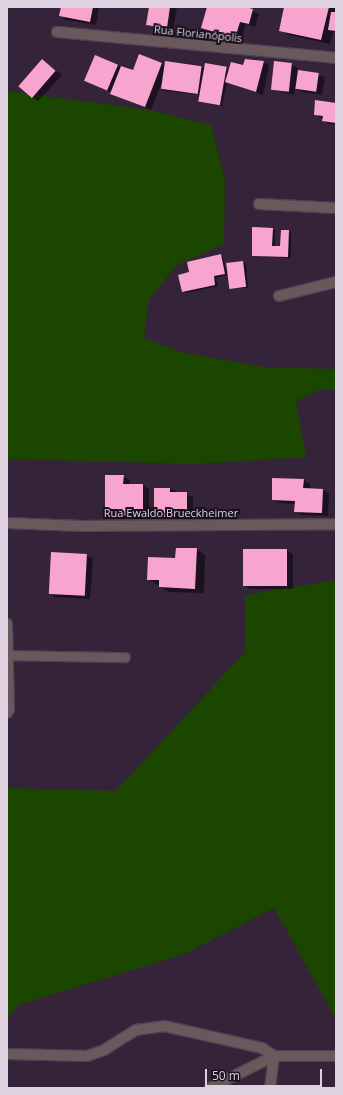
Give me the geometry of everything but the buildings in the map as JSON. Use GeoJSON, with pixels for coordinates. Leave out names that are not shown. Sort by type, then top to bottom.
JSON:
{"type":"FeatureCollection","features":[{"type":"Feature","properties":{"kind":"street","name":"Rua Florianópolis"},"geometry":{"type":"LineString","coordinates":[[57,32],[336,58]]}},
{"type":"Feature","properties":{"kind":"street"},"geometry":{"type":"LineString","coordinates":[[259,204],[336,208]]}},
{"type":"Feature","properties":{"kind":"street"},"geometry":{"type":"LineString","coordinates":[[279,296],[336,282]]}},
{"type":"Feature","properties":{"kind":"street","name":"Rua Ewaldo Brueckheimer"},"geometry":{"type":"LineString","coordinates":[[7,523],[81,526],[336,524]]}},
{"type":"Feature","properties":{"kind":"street"},"geometry":{"type":"LineString","coordinates":[[7,1054],[87,1056],[104,1050],[136,1030],[148,1026],[164,1026],[251,1045],[274,1056],[336,1056]]}},
{"type":"Feature","properties":{"kind":"street"},"geometry":{"type":"LineString","coordinates":[[210,1088],[274,1056]]}},
{"type":"Feature","properties":{"kind":"street"},"geometry":{"type":"LineString","coordinates":[[270,1088],[274,1056]]}},
{"type":"Feature","properties":{"kind":"lane"},"geometry":{"type":"LineString","coordinates":[[7,623],[10,709],[7,713]]}},
{"type":"Feature","properties":{"kind":"lane"},"geometry":{"type":"LineString","coordinates":[[7,655],[125,657]]}},
{"type":"Feature","properties":{"kind":"green space"},"geometry":{"type":"Polygon","coordinates":[[[7,91],[149,110],[211,125],[225,180],[224,244],[177,265],[149,299],[144,338],[181,352],[263,367],[336,369],[336,390],[320,390],[296,401],[306,457],[197,464],[7,459],[7,91]]]}},
{"type":"Feature","properties":{"kind":"green space"},"geometry":{"type":"Polygon","coordinates":[[[336,580],[336,1019],[274,908],[185,954],[18,1005],[7,1020],[7,788],[116,791],[245,652],[245,595],[336,580]]]}}]}
